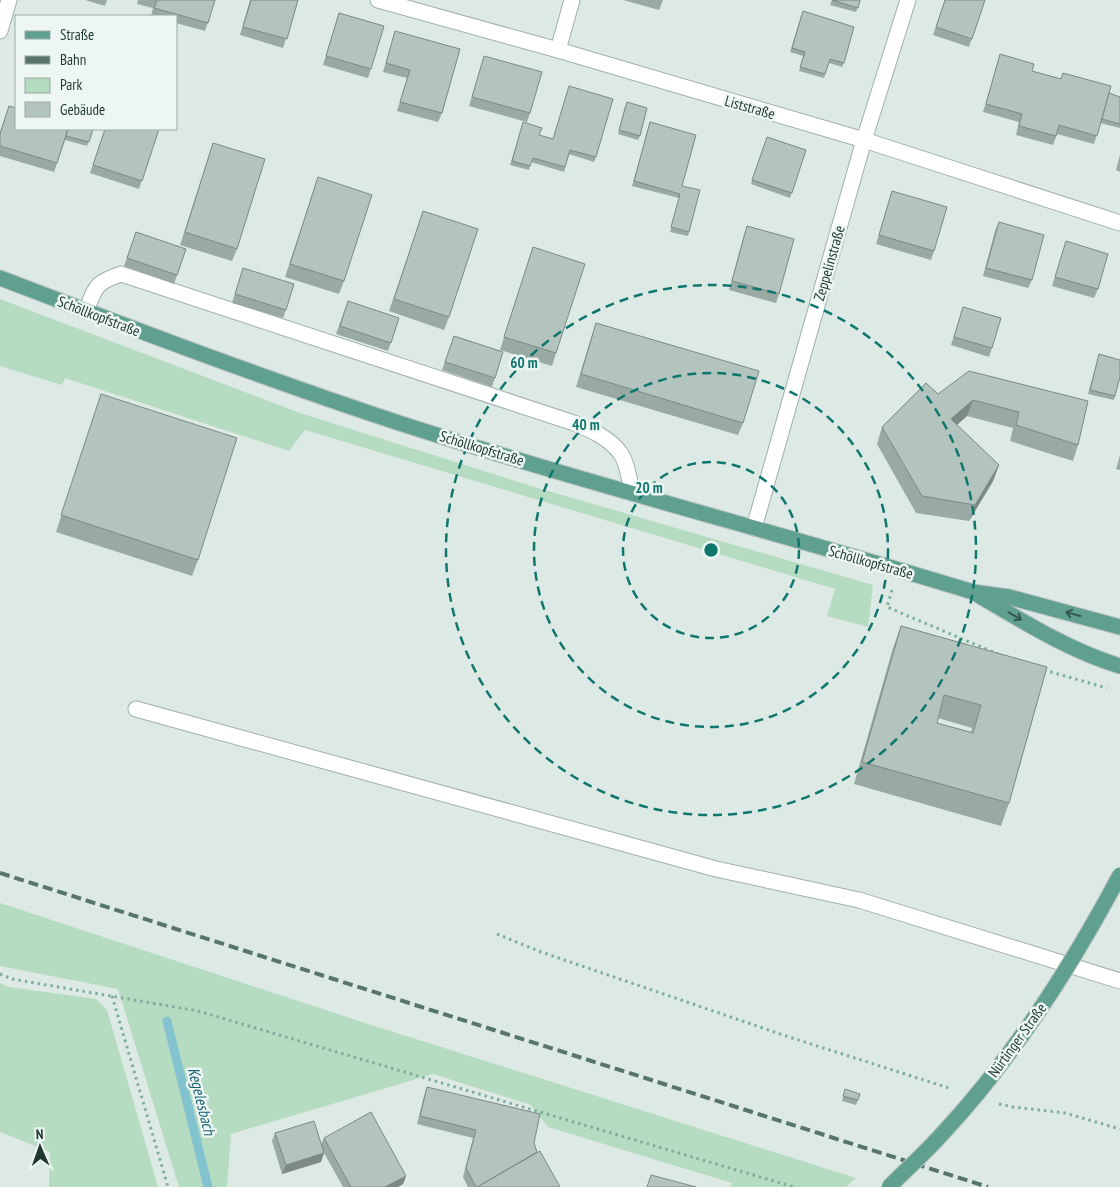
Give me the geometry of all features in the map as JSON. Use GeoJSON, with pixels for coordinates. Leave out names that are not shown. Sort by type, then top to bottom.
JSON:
{"type":"FeatureCollection","features":[{"type":"Feature","properties":{"kind":"main road","name":"Schöllkopfstraße"},"geometry":{"type":"LineString","coordinates":[[0,278],[136,330],[396,422],[972,592],[1009,597],[1120,627]]}},
{"type":"Feature","properties":{"kind":"main road","name":"Schöllkopfstraße"},"geometry":{"type":"LineString","coordinates":[[972,592],[1042,632],[1103,661],[1120,666]]}},
{"type":"Feature","properties":{"kind":"main road","name":"Nürtinger Straße"},"geometry":{"type":"LineString","coordinates":[[889,1187],[944,1133],[1000,1065],[1053,990],[1098,916],[1120,875]]}},
{"type":"Feature","properties":{"kind":"street"},"geometry":{"type":"LineString","coordinates":[[0,31],[8,0]]}},
{"type":"Feature","properties":{"kind":"street","name":"Liststraße"},"geometry":{"type":"LineString","coordinates":[[378,0],[558,50],[864,140],[1120,223]]}},
{"type":"Feature","properties":{"kind":"street"},"geometry":{"type":"LineString","coordinates":[[558,50],[572,0]]}},
{"type":"Feature","properties":{"kind":"street","name":"Zeppelinstraße"},"geometry":{"type":"LineString","coordinates":[[754,528],[864,140],[908,0]]}},
{"type":"Feature","properties":{"kind":"street"},"geometry":{"type":"LineString","coordinates":[[86,311],[96,286],[121,274],[556,417],[594,431],[608,440],[622,454],[632,492]]}},
{"type":"Feature","properties":{"kind":"street"},"geometry":{"type":"LineString","coordinates":[[136,709],[716,869],[859,900],[1120,981]]}},
{"type":"Feature","properties":{"kind":"path"},"geometry":{"type":"LineString","coordinates":[[898,569],[887,607],[1000,654]]}},
{"type":"Feature","properties":{"kind":"path"},"geometry":{"type":"LineString","coordinates":[[1044,670],[1112,689]]}},
{"type":"Feature","properties":{"kind":"path"},"geometry":{"type":"LineString","coordinates":[[497,934],[541,952],[771,1031],[958,1091]]}},
{"type":"Feature","properties":{"kind":"path"},"geometry":{"type":"LineString","coordinates":[[0,974],[12,979],[198,1011],[794,1187]]}},
{"type":"Feature","properties":{"kind":"path"},"geometry":{"type":"LineString","coordinates":[[112,996],[168,1187]]}},
{"type":"Feature","properties":{"kind":"path"},"geometry":{"type":"LineString","coordinates":[[995,1103],[1065,1113],[1120,1129]]}},
{"type":"Feature","properties":{"kind":"green space"},"geometry":{"type":"Polygon","coordinates":[[[0,299],[300,413],[531,486],[873,585],[868,627],[827,616],[835,589],[305,430],[289,451],[65,378],[62,385],[0,366],[0,299]]]}},
{"type":"Feature","properties":{"kind":"green space"},"geometry":{"type":"Polygon","coordinates":[[[0,903],[362,1022],[856,1178],[846,1187],[731,1187],[732,1183],[548,1127],[531,1105],[433,1074],[231,1134],[227,1187],[179,1187],[118,989],[0,966],[0,903]]]}},
{"type":"Feature","properties":{"kind":"green space"},"geometry":{"type":"Polygon","coordinates":[[[0,983],[9,987],[96,999],[107,1010],[158,1187],[49,1187],[50,1152],[0,1132],[0,983]]]}},
{"type":"Feature","properties":{"kind":"building"},"geometry":{"type":"Polygon","coordinates":[[[157,0],[215,0],[208,23],[154,8],[157,0]]]}},
{"type":"Feature","properties":{"kind":"building"},"geometry":{"type":"Polygon","coordinates":[[[251,0],[298,0],[287,39],[243,27],[251,0]]]}},
{"type":"Feature","properties":{"kind":"building"},"geometry":{"type":"Polygon","coordinates":[[[832,0],[860,0],[858,8],[832,0]]]}},
{"type":"Feature","properties":{"kind":"building"},"geometry":{"type":"Polygon","coordinates":[[[945,0],[985,0],[972,39],[936,27],[945,0]]]}},
{"type":"Feature","properties":{"kind":"building"},"geometry":{"type":"Polygon","coordinates":[[[803,11],[854,27],[844,63],[830,59],[825,74],[800,67],[805,52],[792,48],[803,11]]]}},
{"type":"Feature","properties":{"kind":"building"},"geometry":{"type":"Polygon","coordinates":[[[339,13],[384,26],[371,69],[326,56],[339,13]]]}},
{"type":"Feature","properties":{"kind":"building"},"geometry":{"type":"Polygon","coordinates":[[[395,31],[460,49],[442,113],[400,102],[410,70],[386,63],[395,31]]]}},
{"type":"Feature","properties":{"kind":"building"},"geometry":{"type":"Polygon","coordinates":[[[1000,54],[1034,64],[1032,71],[1061,79],[1063,73],[1111,86],[1097,136],[1059,125],[1056,136],[1019,126],[1022,114],[986,104],[1000,54]]]}},
{"type":"Feature","properties":{"kind":"building"},"geometry":{"type":"Polygon","coordinates":[[[484,56],[542,72],[530,113],[472,97],[484,56]]]}},
{"type":"Feature","properties":{"kind":"building"},"geometry":{"type":"Polygon","coordinates":[[[569,86],[613,99],[596,157],[570,150],[565,167],[533,158],[530,166],[512,161],[523,122],[542,128],[539,135],[553,139],[569,86]]]}},
{"type":"Feature","properties":{"kind":"building"},"geometry":{"type":"Polygon","coordinates":[[[1109,93],[1120,97],[1120,124],[1102,119],[1109,93]]]}},
{"type":"Feature","properties":{"kind":"building"},"geometry":{"type":"Polygon","coordinates":[[[627,102],[647,108],[640,136],[619,130],[627,102]]]}},
{"type":"Feature","properties":{"kind":"building"},"geometry":{"type":"Polygon","coordinates":[[[9,106],[15,108],[15,130],[68,130],[57,163],[0,146],[0,134],[9,106]]]}},
{"type":"Feature","properties":{"kind":"building"},"geometry":{"type":"Polygon","coordinates":[[[650,122],[696,135],[682,186],[700,190],[689,232],[671,227],[680,194],[634,181],[650,122]]]}},
{"type":"Feature","properties":{"kind":"building"},"geometry":{"type":"Polygon","coordinates":[[[68,130],[93,130],[89,142],[66,136],[68,130]]]}},
{"type":"Feature","properties":{"kind":"building"},"geometry":{"type":"Polygon","coordinates":[[[105,130],[159,130],[142,181],[93,165],[105,130]]]}},
{"type":"Feature","properties":{"kind":"building"},"geometry":{"type":"Polygon","coordinates":[[[767,137],[806,150],[792,193],[752,180],[767,137]]]}},
{"type":"Feature","properties":{"kind":"building"},"geometry":{"type":"Polygon","coordinates":[[[213,143],[265,159],[237,249],[185,232],[213,143]]]}},
{"type":"Feature","properties":{"kind":"building"},"geometry":{"type":"Polygon","coordinates":[[[318,177],[372,195],[344,281],[290,264],[318,177]]]}},
{"type":"Feature","properties":{"kind":"building"},"geometry":{"type":"Polygon","coordinates":[[[892,191],[947,207],[934,251],[879,235],[892,191]]]}},
{"type":"Feature","properties":{"kind":"building"},"geometry":{"type":"Polygon","coordinates":[[[423,211],[478,229],[449,317],[394,299],[423,211]]]}},
{"type":"Feature","properties":{"kind":"building"},"geometry":{"type":"Polygon","coordinates":[[[999,222],[1044,235],[1032,280],[986,268],[999,222]]]}},
{"type":"Feature","properties":{"kind":"building"},"geometry":{"type":"Polygon","coordinates":[[[747,226],[794,239],[779,294],[732,281],[747,226]]]}},
{"type":"Feature","properties":{"kind":"building"},"geometry":{"type":"Polygon","coordinates":[[[136,232],[186,249],[177,275],[127,258],[136,232]]]}},
{"type":"Feature","properties":{"kind":"building"},"geometry":{"type":"Polygon","coordinates":[[[1066,241],[1108,254],[1098,289],[1055,277],[1066,241]]]}},
{"type":"Feature","properties":{"kind":"building"},"geometry":{"type":"Polygon","coordinates":[[[533,247],[585,264],[556,353],[504,337],[533,247]]]}},
{"type":"Feature","properties":{"kind":"building"},"geometry":{"type":"Polygon","coordinates":[[[243,268],[294,284],[286,310],[235,294],[243,268]]]}},
{"type":"Feature","properties":{"kind":"building"},"geometry":{"type":"Polygon","coordinates":[[[348,301],[399,318],[391,343],[340,326],[348,301]]]}},
{"type":"Feature","properties":{"kind":"building"},"geometry":{"type":"Polygon","coordinates":[[[963,307],[1001,318],[992,348],[954,337],[963,307]]]}},
{"type":"Feature","properties":{"kind":"building"},"geometry":{"type":"Polygon","coordinates":[[[596,323],[759,371],[743,423],[581,374],[596,323]]]}},
{"type":"Feature","properties":{"kind":"building"},"geometry":{"type":"Polygon","coordinates":[[[454,336],[503,352],[495,378],[445,362],[454,336]]]}},
{"type":"Feature","properties":{"kind":"building"},"geometry":{"type":"Polygon","coordinates":[[[1099,354],[1120,360],[1120,377],[1115,396],[1090,390],[1099,354]]]}},
{"type":"Feature","properties":{"kind":"building"},"geometry":{"type":"Polygon","coordinates":[[[969,371],[1088,401],[1078,445],[1016,425],[1019,412],[973,400],[951,419],[999,465],[975,505],[922,496],[882,427],[926,383],[938,394],[969,371]]]}},
{"type":"Feature","properties":{"kind":"building"},"geometry":{"type":"Polygon","coordinates":[[[101,394],[237,438],[198,560],[61,515],[101,394]]]}},
{"type":"Feature","properties":{"kind":"building"},"geometry":{"type":"Polygon","coordinates":[[[901,626],[1047,667],[1009,803],[862,762],[901,626]],[[944,695],[937,723],[973,733],[981,705],[944,695]]]}},
{"type":"Feature","properties":{"kind":"building"},"geometry":{"type":"Polygon","coordinates":[[[427,1087],[540,1114],[534,1143],[537,1152],[476,1187],[466,1168],[476,1130],[420,1116],[427,1087]]]}},
{"type":"Feature","properties":{"kind":"building"},"geometry":{"type":"Polygon","coordinates":[[[845,1089],[860,1094],[858,1100],[843,1096],[845,1089]]]}},
{"type":"Feature","properties":{"kind":"building"},"geometry":{"type":"Polygon","coordinates":[[[371,1112],[406,1176],[385,1187],[351,1187],[324,1138],[371,1112]]]}},
{"type":"Feature","properties":{"kind":"building"},"geometry":{"type":"Polygon","coordinates":[[[314,1121],[324,1153],[286,1165],[275,1133],[314,1121]]]}},
{"type":"Feature","properties":{"kind":"building"},"geometry":{"type":"Polygon","coordinates":[[[540,1151],[560,1187],[479,1186],[540,1151]]]}},
{"type":"Feature","properties":{"kind":"building"},"geometry":{"type":"Polygon","coordinates":[[[651,1175],[696,1187],[647,1187],[651,1175]]]}},
{"type":"Feature","properties":{"kind":"waterway","name":"Kegelesbach"},"geometry":{"type":"LineString","coordinates":[[167,1021],[208,1187]]}},
{"type":"Feature","properties":{"kind":"railway"},"geometry":{"type":"LineString","coordinates":[[0,873],[988,1187]]}}]}
